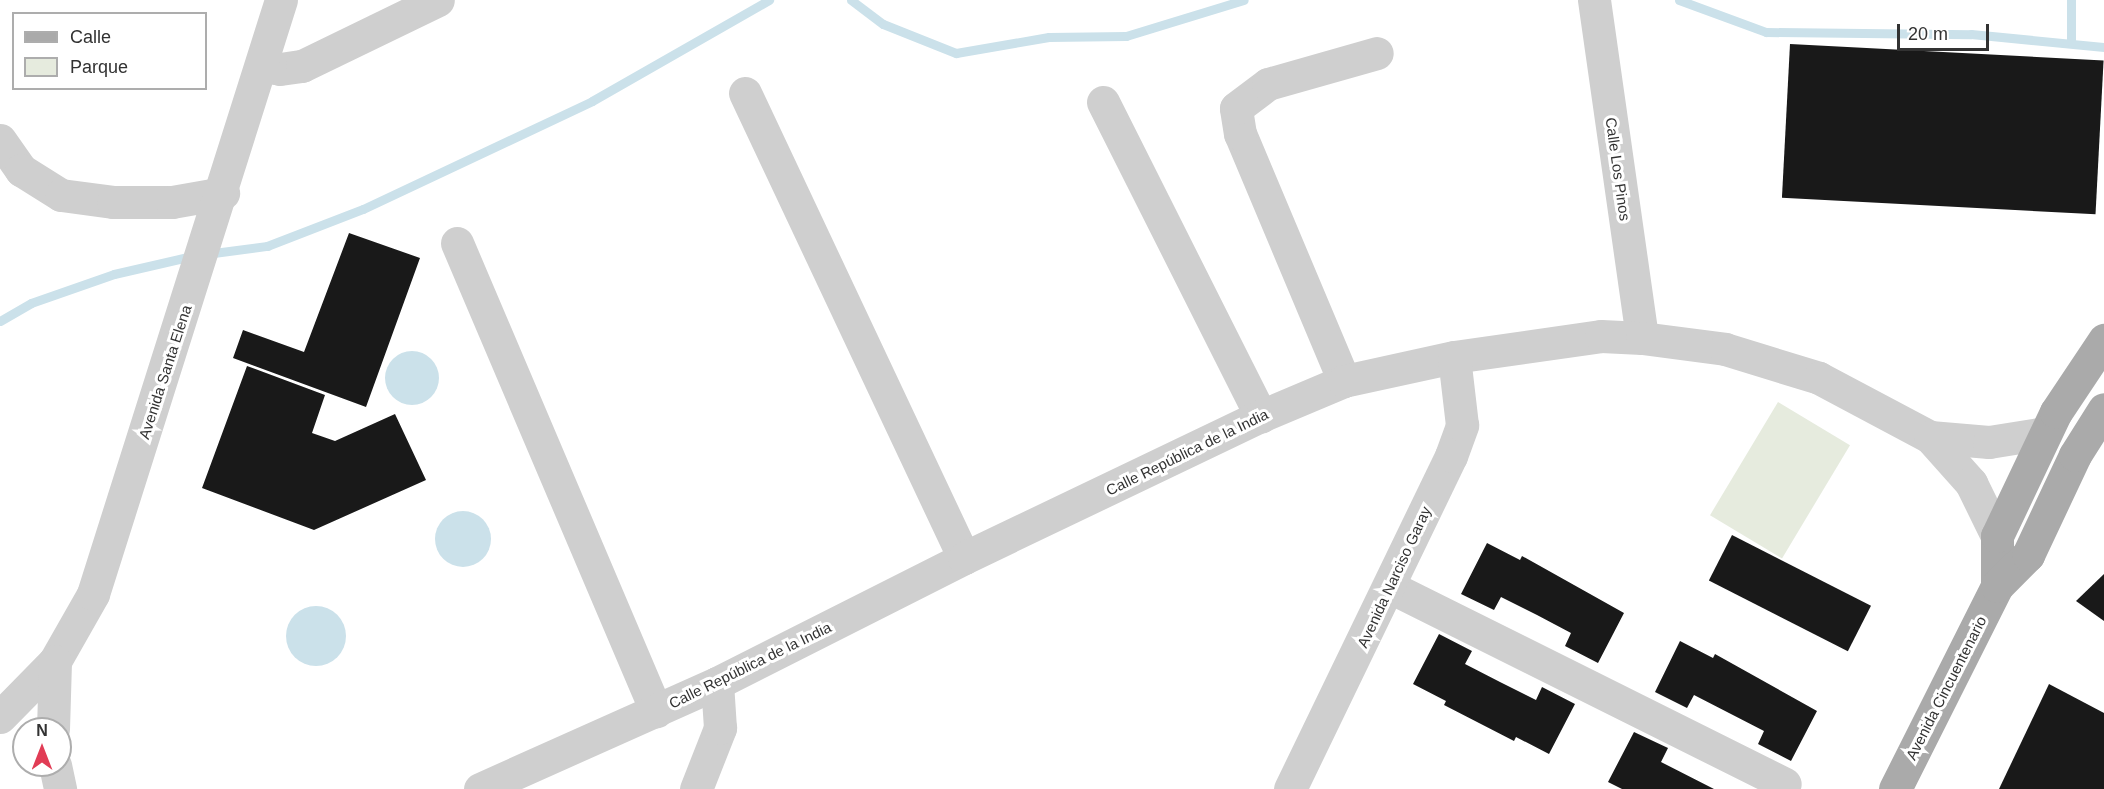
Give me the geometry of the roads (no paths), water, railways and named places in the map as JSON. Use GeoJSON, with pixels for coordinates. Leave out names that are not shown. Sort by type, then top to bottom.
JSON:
{"type":"FeatureCollection","features":[{"type":"Feature","properties":{"kind":"main road","name":"Avenida Cincuentenario"},"geometry":{"type":"LineString","coordinates":[[1997,586],[1997,536],[2045,434],[2104,340]]}},
{"type":"Feature","properties":{"kind":"main road","name":"Avenida Cincuentenario"},"geometry":{"type":"LineString","coordinates":[[1895,789],[1997,586],[2028,555],[2074,455],[2104,409]]}},
{"type":"Feature","properties":{"kind":"street","name":"Avenida Santa Elena"},"geometry":{"type":"LineString","coordinates":[[0,717],[55,661],[82,619],[97,584],[221,199],[281,0]]}},
{"type":"Feature","properties":{"kind":"street"},"geometry":{"type":"LineString","coordinates":[[262,66],[280,69],[302,66],[438,0]]}},
{"type":"Feature","properties":{"kind":"street","name":"Calle Los Pinos"},"geometry":{"type":"LineString","coordinates":[[1594,0],[1642,338]]}},
{"type":"Feature","properties":{"kind":"street"},"geometry":{"type":"LineString","coordinates":[[1344,381],[1239,134],[1236,108],[1268,84],[1377,52]]}},
{"type":"Feature","properties":{"kind":"street"},"geometry":{"type":"LineString","coordinates":[[745,93],[964,558]]}},
{"type":"Feature","properties":{"kind":"street"},"geometry":{"type":"LineString","coordinates":[[1103,102],[1261,416]]}},
{"type":"Feature","properties":{"kind":"street"},"geometry":{"type":"LineString","coordinates":[[0,141],[21,170],[61,195],[112,202],[221,199]]}},
{"type":"Feature","properties":{"kind":"street"},"geometry":{"type":"LineString","coordinates":[[457,243],[656,711]]}},
{"type":"Feature","properties":{"kind":"street","name":"Calle República de la India"},"geometry":{"type":"LineString","coordinates":[[480,789],[717,684],[964,558],[1261,416],[1344,381],[1454,357],[1601,336],[1642,338],[1725,349],[1819,378],[1930,437],[1971,483],[1997,536]]}},
{"type":"Feature","properties":{"kind":"street","name":"Avenida Narciso Garay"},"geometry":{"type":"LineString","coordinates":[[1290,789],[1390,587],[1462,425],[1478,383],[1507,350]]}},
{"type":"Feature","properties":{"kind":"street"},"geometry":{"type":"LineString","coordinates":[[1454,357],[1462,425]]}},
{"type":"Feature","properties":{"kind":"street","name":"Calle República de la India"},"geometry":{"type":"LineString","coordinates":[[1930,437],[1989,442],[2045,434]]}},
{"type":"Feature","properties":{"kind":"street"},"geometry":{"type":"LineString","coordinates":[[1390,587],[1785,784]]}},
{"type":"Feature","properties":{"kind":"street"},"geometry":{"type":"LineString","coordinates":[[53,717],[55,661]]}},
{"type":"Feature","properties":{"kind":"street"},"geometry":{"type":"LineString","coordinates":[[696,789],[720,728],[721,703],[717,684]]}},
{"type":"Feature","properties":{"kind":"water"},"geometry":{"type":"Polygon","coordinates":[[[407,351],[417,351],[427,355],[435,363],[439,378],[435,393],[427,401],[417,405],[407,405],[397,401],[389,393],[385,383],[385,373],[389,363],[397,355],[407,351]]]}},
{"type":"Feature","properties":{"kind":"water"},"geometry":{"type":"Polygon","coordinates":[[[457,511],[469,511],[479,515],[487,523],[491,539],[487,555],[479,563],[469,567],[457,567],[447,563],[439,555],[435,545],[435,533],[439,523],[447,515],[457,511]]]}},
{"type":"Feature","properties":{"kind":"water"},"geometry":{"type":"Polygon","coordinates":[[[316,606],[333,611],[341,619],[346,636],[341,653],[333,661],[316,666],[299,661],[291,653],[286,636],[291,619],[299,611],[316,606]]]}},
{"type":"Feature","properties":{"kind":"waterway"},"geometry":{"type":"LineString","coordinates":[[206,254],[267,246],[363,209],[592,101],[769,0]]}},
{"type":"Feature","properties":{"kind":"waterway"},"geometry":{"type":"LineString","coordinates":[[851,0],[883,24],[956,53],[1049,37],[1126,36],[1244,0]]}},
{"type":"Feature","properties":{"kind":"waterway"},"geometry":{"type":"LineString","coordinates":[[1679,0],[1766,32],[1971,34],[2104,47]]}},
{"type":"Feature","properties":{"kind":"waterway"},"geometry":{"type":"LineString","coordinates":[[2071,0],[2071,42]]}},
{"type":"Feature","properties":{"kind":"waterway"},"geometry":{"type":"LineString","coordinates":[[0,321],[31,303],[114,274],[192,256]]}}]}
